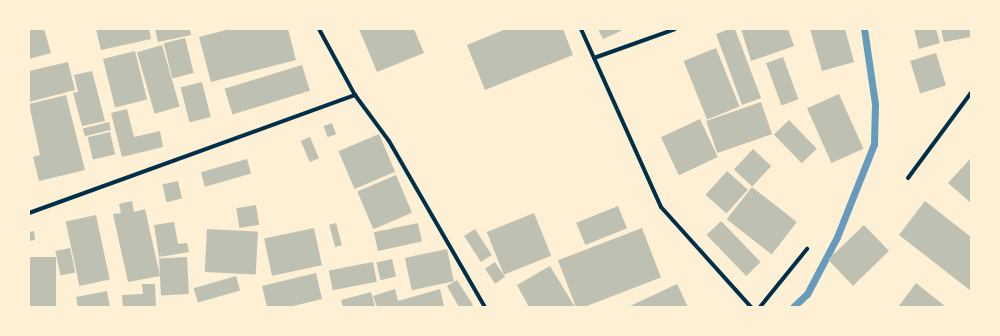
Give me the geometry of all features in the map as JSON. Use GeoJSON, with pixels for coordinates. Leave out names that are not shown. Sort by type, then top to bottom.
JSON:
{"type":"FeatureCollection","features":[{"type":"Feature","properties":{"kind":"street"},"geometry":{"type":"LineString","coordinates":[[319,29],[355,95],[389,141],[485,307]]}},
{"type":"Feature","properties":{"kind":"street"},"geometry":{"type":"LineString","coordinates":[[581,29],[661,207],[751,307]]}},
{"type":"Feature","properties":{"kind":"street"},"geometry":{"type":"LineString","coordinates":[[594,58],[675,29]]}},
{"type":"Feature","properties":{"kind":"street"},"geometry":{"type":"LineString","coordinates":[[908,178],[971,93]]}},
{"type":"Feature","properties":{"kind":"street"},"geometry":{"type":"LineString","coordinates":[[29,213],[355,95]]}},
{"type":"Feature","properties":{"kind":"street"},"geometry":{"type":"LineString","coordinates":[[760,307],[807,249]]}},
{"type":"Feature","properties":{"kind":"building"},"geometry":{"type":"Polygon","coordinates":[[[29,29],[44,29],[51,53],[29,59],[29,29]]]}},
{"type":"Feature","properties":{"kind":"building"},"geometry":{"type":"Polygon","coordinates":[[[96,29],[149,29],[151,39],[101,50],[96,29]]]}},
{"type":"Feature","properties":{"kind":"building"},"geometry":{"type":"Polygon","coordinates":[[[155,29],[190,29],[191,35],[158,42],[155,29]]]}},
{"type":"Feature","properties":{"kind":"building"},"geometry":{"type":"Polygon","coordinates":[[[230,29],[288,29],[296,60],[211,82],[199,37],[230,29]]]}},
{"type":"Feature","properties":{"kind":"building"},"geometry":{"type":"Polygon","coordinates":[[[359,29],[414,29],[424,53],[377,72],[359,29]]]}},
{"type":"Feature","properties":{"kind":"building"},"geometry":{"type":"Polygon","coordinates":[[[506,29],[563,29],[573,55],[485,90],[467,45],[506,29]]]}},
{"type":"Feature","properties":{"kind":"building"},"geometry":{"type":"Polygon","coordinates":[[[598,29],[621,29],[621,31],[603,39],[598,29]]]}},
{"type":"Feature","properties":{"kind":"building"},"geometry":{"type":"Polygon","coordinates":[[[729,29],[735,29],[761,98],[742,105],[716,34],[729,29]]]}},
{"type":"Feature","properties":{"kind":"building"},"geometry":{"type":"Polygon","coordinates":[[[741,29],[788,29],[794,46],[751,61],[741,29]]]}},
{"type":"Feature","properties":{"kind":"building"},"geometry":{"type":"Polygon","coordinates":[[[810,29],[845,29],[854,62],[822,71],[810,29]]]}},
{"type":"Feature","properties":{"kind":"building"},"geometry":{"type":"Polygon","coordinates":[[[914,29],[936,29],[940,43],[919,49],[914,29]]]}},
{"type":"Feature","properties":{"kind":"building"},"geometry":{"type":"Polygon","coordinates":[[[941,29],[971,29],[971,37],[944,42],[941,29]]]}},
{"type":"Feature","properties":{"kind":"building"},"geometry":{"type":"Polygon","coordinates":[[[185,38],[194,73],[172,78],[164,43],[185,38]]]}},
{"type":"Feature","properties":{"kind":"building"},"geometry":{"type":"Polygon","coordinates":[[[162,45],[180,107],[155,114],[137,52],[162,45]]]}},
{"type":"Feature","properties":{"kind":"building"},"geometry":{"type":"Polygon","coordinates":[[[716,48],[740,106],[707,120],[684,61],[716,48]]]}},
{"type":"Feature","properties":{"kind":"building"},"geometry":{"type":"Polygon","coordinates":[[[135,51],[147,100],[115,107],[103,59],[135,51]]]}},
{"type":"Feature","properties":{"kind":"building"},"geometry":{"type":"Polygon","coordinates":[[[936,53],[946,86],[920,93],[910,61],[936,53]]]}},
{"type":"Feature","properties":{"kind":"building"},"geometry":{"type":"Polygon","coordinates":[[[783,57],[798,99],[781,105],[766,63],[783,57]]]}},
{"type":"Feature","properties":{"kind":"building"},"geometry":{"type":"Polygon","coordinates":[[[68,62],[75,90],[29,102],[29,71],[68,62]]]}},
{"type":"Feature","properties":{"kind":"building"},"geometry":{"type":"Polygon","coordinates":[[[302,65],[310,91],[232,115],[225,89],[302,65]]]}},
{"type":"Feature","properties":{"kind":"building"},"geometry":{"type":"Polygon","coordinates":[[[92,71],[105,121],[82,126],[73,93],[78,92],[74,75],[92,71]]]}},
{"type":"Feature","properties":{"kind":"building"},"geometry":{"type":"Polygon","coordinates":[[[202,82],[211,117],[189,122],[181,87],[202,82]]]}},
{"type":"Feature","properties":{"kind":"building"},"geometry":{"type":"Polygon","coordinates":[[[839,94],[863,149],[831,163],[807,108],[839,94]]]}},
{"type":"Feature","properties":{"kind":"building"},"geometry":{"type":"Polygon","coordinates":[[[66,95],[85,170],[39,181],[33,157],[40,155],[29,104],[66,95]]]}},
{"type":"Feature","properties":{"kind":"building"},"geometry":{"type":"Polygon","coordinates":[[[761,102],[772,134],[717,153],[706,121],[761,102]]]}},
{"type":"Feature","properties":{"kind":"building"},"geometry":{"type":"Polygon","coordinates":[[[127,109],[134,137],[160,131],[163,147],[122,157],[111,113],[127,109]]]}},
{"type":"Feature","properties":{"kind":"building"},"geometry":{"type":"Polygon","coordinates":[[[700,119],[718,157],[679,175],[661,137],[700,119]]]}},
{"type":"Feature","properties":{"kind":"building"},"geometry":{"type":"Polygon","coordinates":[[[789,120],[817,149],[802,163],[774,135],[789,120]]]}},
{"type":"Feature","properties":{"kind":"building"},"geometry":{"type":"Polygon","coordinates":[[[109,122],[111,130],[85,136],[83,129],[109,122]]]}},
{"type":"Feature","properties":{"kind":"building"},"geometry":{"type":"Polygon","coordinates":[[[332,123],[336,134],[328,137],[324,126],[332,123]]]}},
{"type":"Feature","properties":{"kind":"building"},"geometry":{"type":"Polygon","coordinates":[[[110,132],[115,154],[93,160],[88,137],[110,132]]]}},
{"type":"Feature","properties":{"kind":"building"},"geometry":{"type":"Polygon","coordinates":[[[379,134],[395,172],[355,189],[338,151],[379,134]]]}},
{"type":"Feature","properties":{"kind":"building"},"geometry":{"type":"Polygon","coordinates":[[[310,137],[319,158],[310,162],[301,141],[310,137]]]}},
{"type":"Feature","properties":{"kind":"building"},"geometry":{"type":"Polygon","coordinates":[[[753,149],[771,166],[752,187],[734,169],[753,149]]]}},
{"type":"Feature","properties":{"kind":"building"},"geometry":{"type":"Polygon","coordinates":[[[971,158],[971,203],[948,183],[971,158]]]}},
{"type":"Feature","properties":{"kind":"building"},"geometry":{"type":"Polygon","coordinates":[[[247,159],[251,173],[205,187],[201,172],[247,159]]]}},
{"type":"Feature","properties":{"kind":"building"},"geometry":{"type":"Polygon","coordinates":[[[727,171],[748,190],[726,214],[706,195],[727,171]]]}},
{"type":"Feature","properties":{"kind":"building"},"geometry":{"type":"Polygon","coordinates":[[[396,175],[412,213],[373,229],[357,191],[396,175]]]}},
{"type":"Feature","properties":{"kind":"building"},"geometry":{"type":"Polygon","coordinates":[[[178,181],[182,199],[166,202],[162,185],[178,181]]]}},
{"type":"Feature","properties":{"kind":"building"},"geometry":{"type":"Polygon","coordinates":[[[752,187],[797,222],[772,254],[727,219],[752,187]]]}},
{"type":"Feature","properties":{"kind":"building"},"geometry":{"type":"Polygon","coordinates":[[[132,201],[134,212],[145,209],[160,276],[128,282],[113,214],[121,213],[119,204],[132,201]]]}},
{"type":"Feature","properties":{"kind":"building"},"geometry":{"type":"Polygon","coordinates":[[[925,201],[971,237],[971,291],[899,235],[925,201]]]}},
{"type":"Feature","properties":{"kind":"building"},"geometry":{"type":"Polygon","coordinates":[[[256,205],[259,225],[239,228],[236,208],[256,205]]]}},
{"type":"Feature","properties":{"kind":"building"},"geometry":{"type":"Polygon","coordinates":[[[618,206],[627,228],[585,245],[576,223],[618,206]]]}},
{"type":"Feature","properties":{"kind":"building"},"geometry":{"type":"Polygon","coordinates":[[[534,213],[551,256],[504,275],[487,232],[534,213]]]}},
{"type":"Feature","properties":{"kind":"building"},"geometry":{"type":"Polygon","coordinates":[[[96,215],[110,280],[79,286],[66,221],[96,215]]]}},
{"type":"Feature","properties":{"kind":"building"},"geometry":{"type":"Polygon","coordinates":[[[721,221],[761,262],[746,276],[707,235],[721,221]]]}},
{"type":"Feature","properties":{"kind":"building"},"geometry":{"type":"Polygon","coordinates":[[[174,222],[178,244],[187,243],[189,252],[159,257],[154,225],[174,222]]]}},
{"type":"Feature","properties":{"kind":"building"},"geometry":{"type":"Polygon","coordinates":[[[336,223],[342,245],[335,247],[329,225],[336,223]]]}},
{"type":"Feature","properties":{"kind":"building"},"geometry":{"type":"Polygon","coordinates":[[[418,223],[422,242],[378,251],[374,232],[418,223]]]}},
{"type":"Feature","properties":{"kind":"building"},"geometry":{"type":"Polygon","coordinates":[[[864,225],[889,251],[853,286],[828,260],[864,225]]]}},
{"type":"Feature","properties":{"kind":"building"},"geometry":{"type":"Polygon","coordinates":[[[314,228],[322,265],[272,276],[264,239],[314,228]]]}},
{"type":"Feature","properties":{"kind":"building"},"geometry":{"type":"Polygon","coordinates":[[[642,228],[661,277],[584,307],[576,307],[558,260],[642,228]]]}},
{"type":"Feature","properties":{"kind":"building"},"geometry":{"type":"Polygon","coordinates":[[[207,229],[258,232],[256,275],[205,272],[207,229]]]}},
{"type":"Feature","properties":{"kind":"building"},"geometry":{"type":"Polygon","coordinates":[[[475,229],[492,255],[481,262],[464,236],[475,229]]]}},
{"type":"Feature","properties":{"kind":"building"},"geometry":{"type":"Polygon","coordinates":[[[34,231],[35,240],[29,241],[29,232],[34,231]]]}},
{"type":"Feature","properties":{"kind":"building"},"geometry":{"type":"Polygon","coordinates":[[[70,248],[75,272],[61,276],[55,251],[70,248]]]}},
{"type":"Feature","properties":{"kind":"building"},"geometry":{"type":"Polygon","coordinates":[[[447,249],[454,281],[412,290],[405,258],[447,249]]]}},
{"type":"Feature","properties":{"kind":"building"},"geometry":{"type":"Polygon","coordinates":[[[29,257],[56,257],[56,307],[29,307],[29,257]]]}},
{"type":"Feature","properties":{"kind":"building"},"geometry":{"type":"Polygon","coordinates":[[[187,257],[189,294],[161,295],[159,258],[187,257]]]}},
{"type":"Feature","properties":{"kind":"building"},"geometry":{"type":"Polygon","coordinates":[[[392,259],[396,277],[380,280],[376,263],[392,259]]]}},
{"type":"Feature","properties":{"kind":"building"},"geometry":{"type":"Polygon","coordinates":[[[373,262],[377,282],[333,290],[329,271],[373,262]]]}},
{"type":"Feature","properties":{"kind":"building"},"geometry":{"type":"Polygon","coordinates":[[[495,262],[505,277],[495,284],[485,269],[495,262]]]}},
{"type":"Feature","properties":{"kind":"building"},"geometry":{"type":"Polygon","coordinates":[[[550,266],[575,307],[529,307],[517,285],[550,266]]]}},
{"type":"Feature","properties":{"kind":"building"},"geometry":{"type":"Polygon","coordinates":[[[316,273],[322,299],[289,307],[267,307],[262,286],[316,273]]]}},
{"type":"Feature","properties":{"kind":"building"},"geometry":{"type":"Polygon","coordinates":[[[236,276],[240,290],[198,303],[194,288],[236,276]]]}},
{"type":"Feature","properties":{"kind":"building"},"geometry":{"type":"Polygon","coordinates":[[[457,280],[473,305],[470,307],[459,307],[447,286],[457,280]]]}},
{"type":"Feature","properties":{"kind":"building"},"geometry":{"type":"Polygon","coordinates":[[[916,283],[946,307],[898,307],[916,283]]]}},
{"type":"Feature","properties":{"kind":"building"},"geometry":{"type":"Polygon","coordinates":[[[142,284],[155,284],[156,307],[123,307],[122,295],[143,294],[142,284]]]}},
{"type":"Feature","properties":{"kind":"building"},"geometry":{"type":"Polygon","coordinates":[[[677,284],[688,307],[628,307],[677,284]]]}},
{"type":"Feature","properties":{"kind":"building"},"geometry":{"type":"Polygon","coordinates":[[[395,289],[398,301],[440,289],[444,306],[377,307],[373,296],[395,289]]]}},
{"type":"Feature","properties":{"kind":"building"},"geometry":{"type":"Polygon","coordinates":[[[107,291],[110,307],[78,307],[76,297],[107,291]]]}},
{"type":"Feature","properties":{"kind":"building"},"geometry":{"type":"Polygon","coordinates":[[[371,292],[375,307],[343,307],[341,300],[371,292]]]}},
{"type":"Feature","properties":{"kind":"waterway"},"geometry":{"type":"LineString","coordinates":[[793,307],[807,294],[837,237],[874,144],[875,104],[864,29]]}}]}
